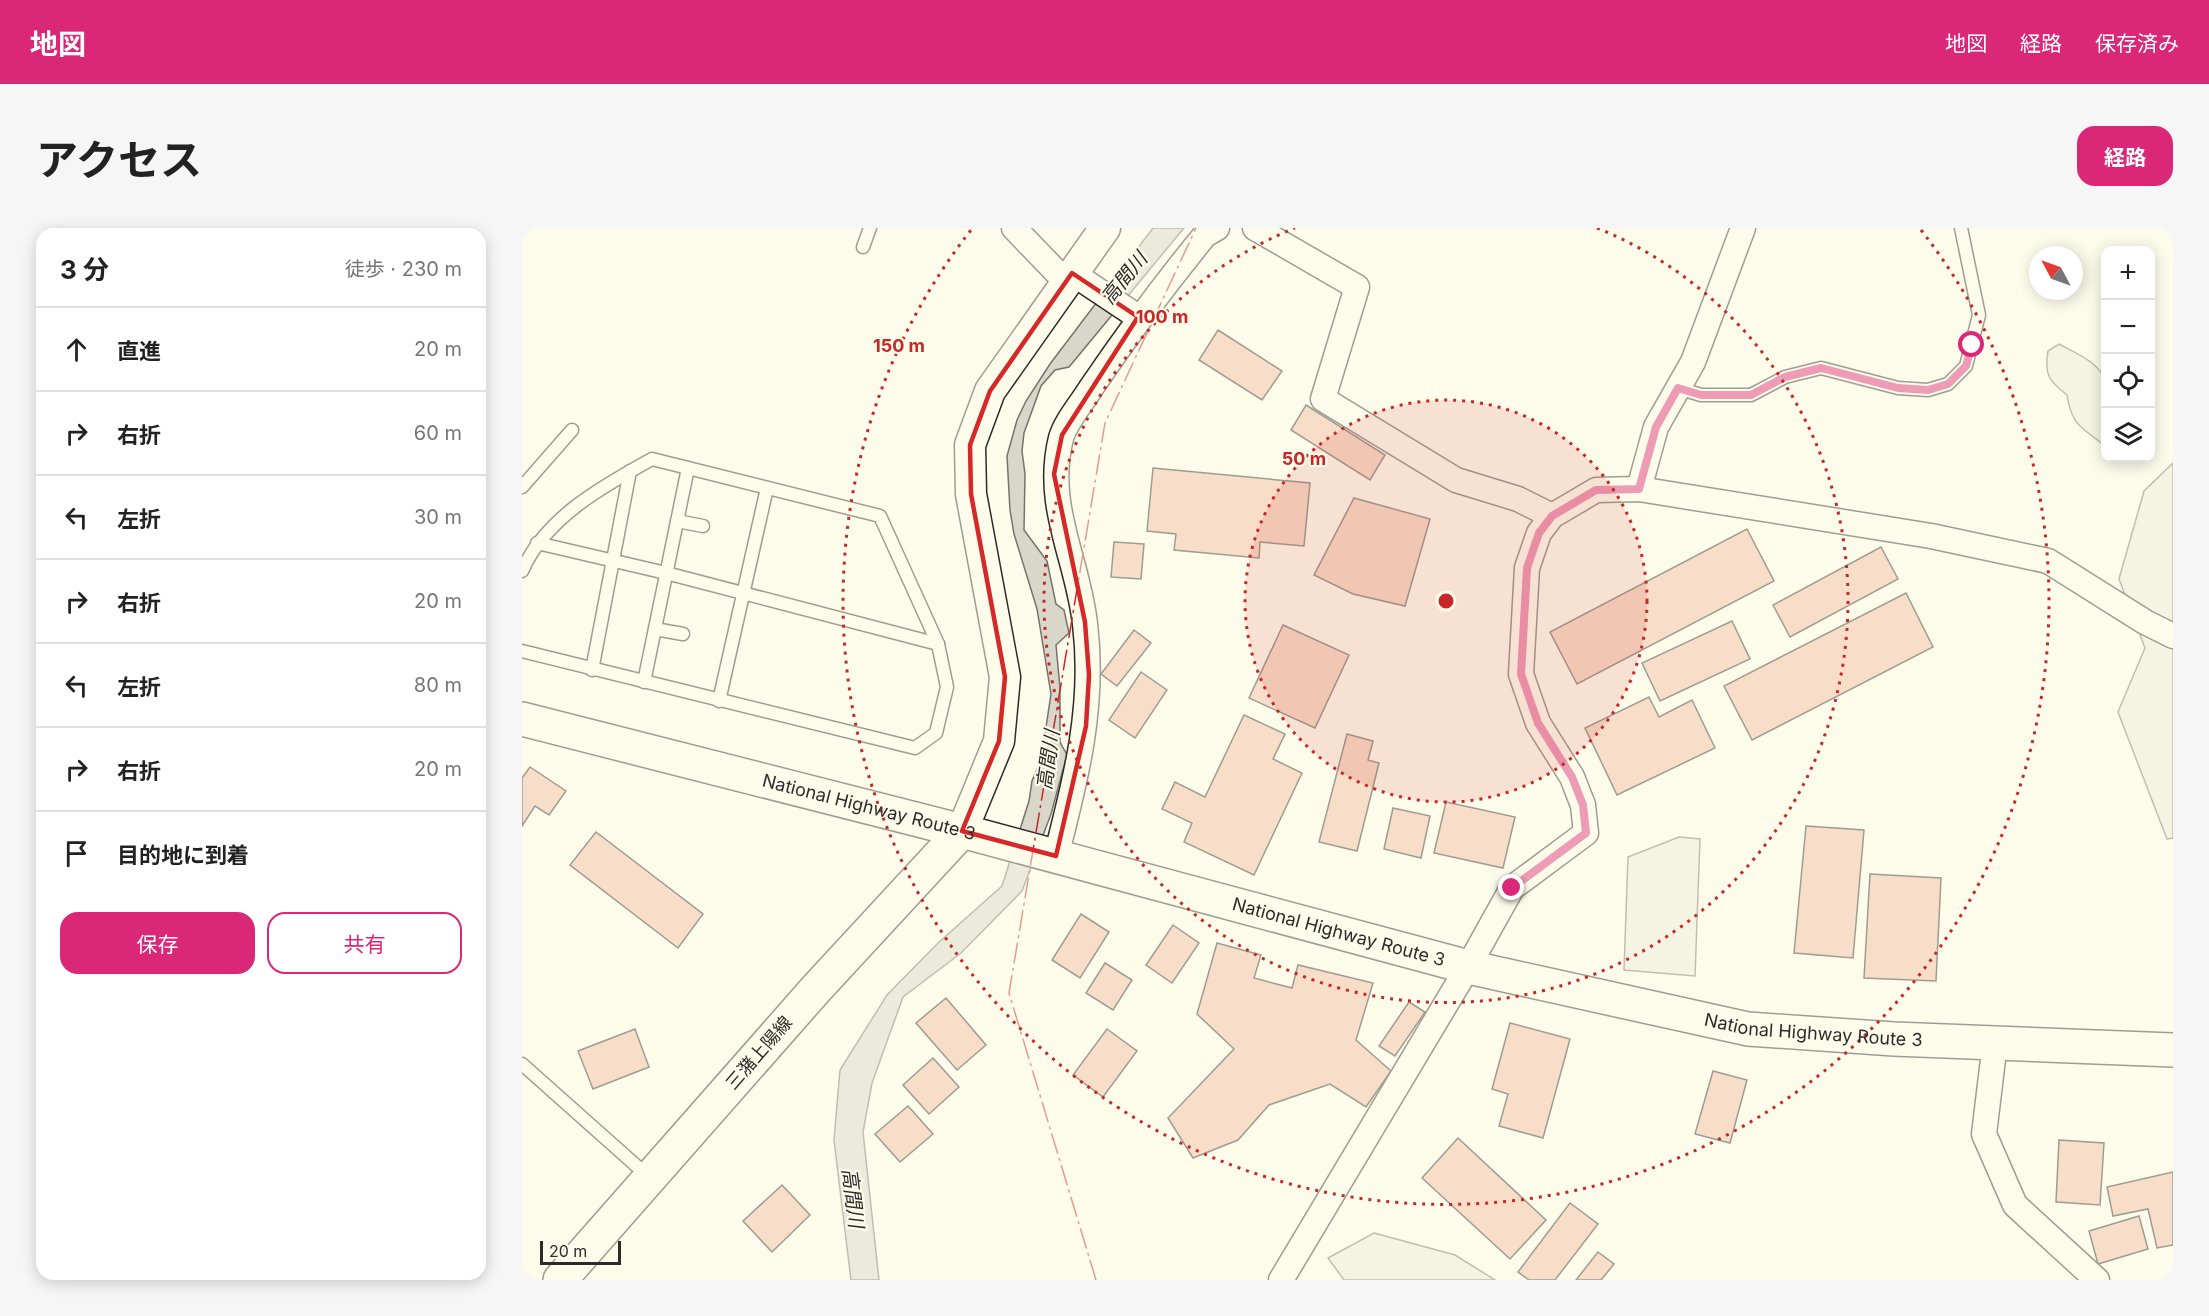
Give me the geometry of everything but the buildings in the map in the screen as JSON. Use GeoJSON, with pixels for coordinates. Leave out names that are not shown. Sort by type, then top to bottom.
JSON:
{"type":"FeatureCollection","features":[{"type":"Feature","properties":{"kind":"main road","name":"National Highway Route 3"},"geometry":{"type":"LineString","coordinates":[[522,719],[962,831],[1468,967],[1748,1029],[2173,1050]]}},
{"type":"Feature","properties":{"kind":"main road","name":"三潴上陽線"},"geometry":{"type":"LineString","coordinates":[[560,1280],[816,988],[962,831]]}},
{"type":"Feature","properties":{"kind":"street"},"geometry":{"type":"LineString","coordinates":[[1014,228],[1076,280],[1133,314]]}},
{"type":"Feature","properties":{"kind":"street"},"geometry":{"type":"LineString","coordinates":[[962,831],[999,741],[1005,677],[971,495],[970,445],[990,391],[1076,280],[1106,228]]}},
{"type":"Feature","properties":{"kind":"street"},"geometry":{"type":"LineString","coordinates":[[1051,855],[1086,726],[1089,675],[1085,622],[1057,505],[1054,474],[1062,435],[1133,314],[1204,235],[1217,228]]}},
{"type":"Feature","properties":{"kind":"street"},"geometry":{"type":"LineString","coordinates":[[1255,228],[1357,287],[1323,399],[1456,480],[1518,499],[1552,516]]}},
{"type":"Feature","properties":{"kind":"street"},"geometry":{"type":"LineString","coordinates":[[1639,489],[1656,427],[1693,362],[1743,228]]}},
{"type":"Feature","properties":{"kind":"street"},"geometry":{"type":"LineString","coordinates":[[1281,1280],[1468,967],[1512,888],[1586,833],[1583,805],[1572,777],[1538,723],[1521,674],[1527,568],[1539,533],[1552,516],[1596,490],[1639,489],[1931,536],[2048,561],[2145,622],[2173,636]]}},
{"type":"Feature","properties":{"kind":"street"},"geometry":{"type":"LineString","coordinates":[[1995,1043],[1984,1134],[2015,1204],[2097,1280]]}},
{"type":"Feature","properties":{"kind":"lane"},"geometry":{"type":"LineString","coordinates":[[863,247],[870,228]]}},
{"type":"Feature","properties":{"kind":"lane"},"geometry":{"type":"LineString","coordinates":[[1678,388],[1701,395],[1751,395],[1785,377],[1821,368],[1898,388],[1928,390],[1948,384],[1966,366],[1979,315],[1961,228]]}},
{"type":"Feature","properties":{"kind":"lane"},"geometry":{"type":"LineString","coordinates":[[522,487],[573,430]]}},
{"type":"Feature","properties":{"kind":"lane"},"geometry":{"type":"LineString","coordinates":[[522,571],[544,534],[607,484],[652,459],[880,516],[938,644],[947,687],[936,733],[915,748],[522,651]]}},
{"type":"Feature","properties":{"kind":"lane"},"geometry":{"type":"LineString","coordinates":[[644,682],[688,468]]}},
{"type":"Feature","properties":{"kind":"lane"},"geometry":{"type":"LineString","coordinates":[[592,670],[630,471]]}},
{"type":"Feature","properties":{"kind":"lane"},"geometry":{"type":"LineString","coordinates":[[719,701],[767,488]]}},
{"type":"Feature","properties":{"kind":"lane"},"geometry":{"type":"LineString","coordinates":[[677,521],[703,525]]}},
{"type":"Feature","properties":{"kind":"lane"},"geometry":{"type":"LineString","coordinates":[[537,543],[666,573],[743,595],[938,644]]}},
{"type":"Feature","properties":{"kind":"lane"},"geometry":{"type":"LineString","coordinates":[[655,629],[683,634]]}},
{"type":"Feature","properties":{"kind":"lane"},"geometry":{"type":"LineString","coordinates":[[522,1064],[650,1178]]}},
{"type":"Feature","properties":{"kind":"highlighted area"},"geometry":{"type":"Polygon","coordinates":[[[1072,273],[1138,317],[1062,435],[1054,474],[1085,622],[1089,675],[1086,726],[1056,856],[962,831],[999,741],[1005,677],[971,494],[970,445],[990,391],[1072,273]]]}},
{"type":"Feature","properties":{"kind":"shaded area"},"geometry":{"type":"Polygon","coordinates":[[[2059,344],[2091,362],[2101,373],[2101,443],[2075,420],[2067,395],[2049,377],[2048,351],[2059,344]]]}},
{"type":"Feature","properties":{"kind":"shaded area"},"geometry":{"type":"Polygon","coordinates":[[[2173,463],[2173,838],[2167,839],[2118,712],[2145,648],[2119,579],[2144,491],[2173,463]]]}},
{"type":"Feature","properties":{"kind":"shaded area"},"geometry":{"type":"Polygon","coordinates":[[[1679,837],[1700,839],[1695,976],[1624,970],[1628,857],[1679,837]]]}},
{"type":"Feature","properties":{"kind":"shaded area"},"geometry":{"type":"Polygon","coordinates":[[[1374,1233],[1455,1255],[1495,1280],[1344,1280],[1328,1258],[1374,1233]]]}},
{"type":"Feature","properties":{"kind":"water","name":"高間川"},"geometry":{"type":"Polygon","coordinates":[[[1153,228],[1184,228],[1069,367],[1055,370],[1041,386],[1024,433],[1022,451],[1025,474],[1024,530],[1047,561],[1056,604],[1064,610],[1069,633],[1056,645],[1060,688],[1060,742],[1067,755],[1051,814],[1022,891],[961,953],[903,997],[872,1083],[863,1132],[879,1280],[851,1280],[834,1140],[840,1070],[887,995],[938,943],[1002,886],[1029,801],[1032,781],[1041,760],[1051,694],[1037,609],[1014,534],[1010,510],[1007,456],[1017,420],[1026,401],[1050,364],[1153,228]]]}},
{"type":"Feature","properties":{"kind":"power"},"geometry":{"type":"LineString","coordinates":[[1096,1280],[1009,993],[1105,423],[1196,228]]}},
{"type":"Feature","properties":{"kind":"route"},"geometry":{"type":"LineString","coordinates":[[1512,888],[1586,833],[1583,805],[1572,777],[1538,723],[1521,674],[1527,568],[1539,533],[1552,516],[1596,490],[1639,489],[1656,427],[1678,388],[1701,395],[1751,395],[1785,377],[1821,368],[1898,388],[1928,390],[1948,384],[1966,366],[1972,345]]}}]}
